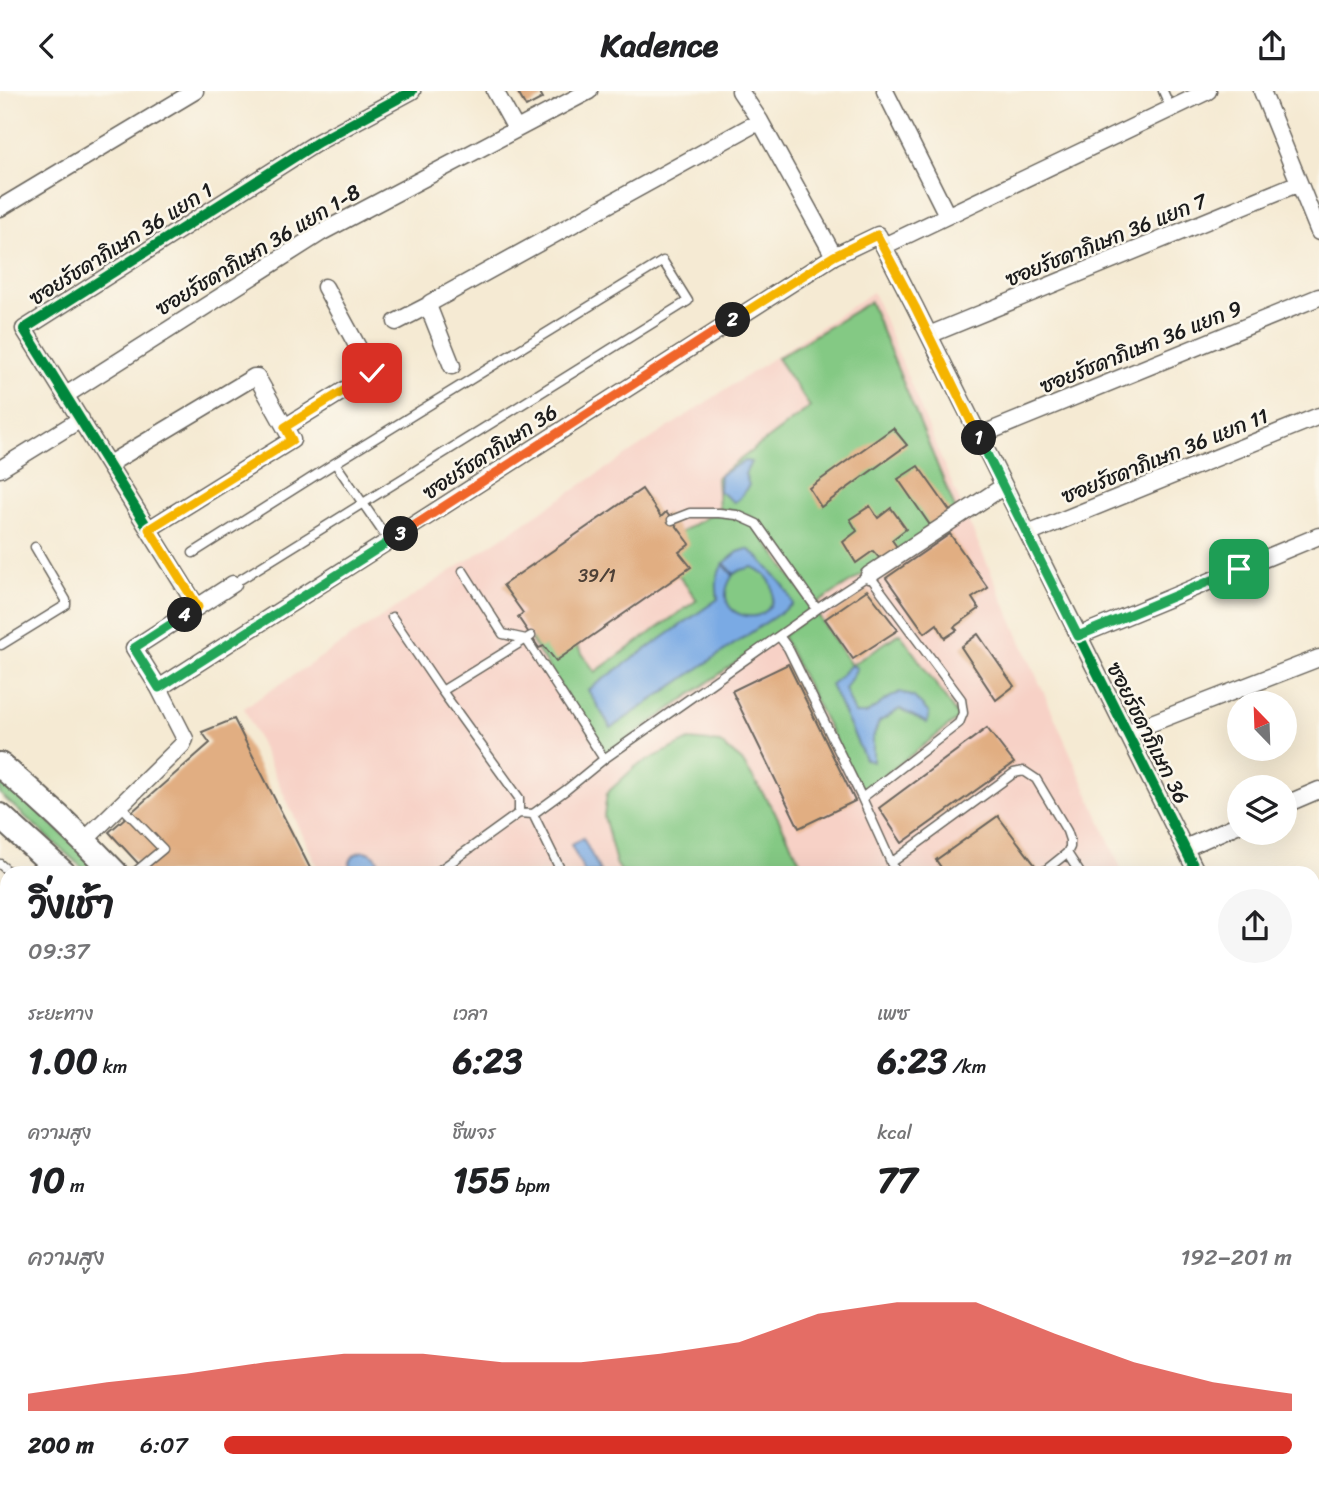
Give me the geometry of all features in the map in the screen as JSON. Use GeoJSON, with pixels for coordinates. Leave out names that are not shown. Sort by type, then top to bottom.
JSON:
{"type":"FeatureCollection","features":[{"type":"Feature","properties":{"kind":"main road"},"geometry":{"type":"LineString","coordinates":[[0,765],[85,841],[108,866]]}},
{"type":"Feature","properties":{"kind":"main road"},"geometry":{"type":"LineString","coordinates":[[0,816],[55,866]]}},
{"type":"Feature","properties":{"kind":"street"},"geometry":{"type":"LineString","coordinates":[[0,208],[195,91]]}},
{"type":"Feature","properties":{"kind":"street","name":"ซอยรัชดาภิเษก 36 แยก 1"},"geometry":{"type":"LineString","coordinates":[[198,607],[24,329],[318,142],[412,91]]}},
{"type":"Feature","properties":{"kind":"street"},"geometry":{"type":"LineString","coordinates":[[495,91],[516,129]]}},
{"type":"Feature","properties":{"kind":"street","name":"ซอยรัชดาภิเษก 36 แยก 1-8"},"geometry":{"type":"LineString","coordinates":[[66,395],[322,232],[589,91]]}},
{"type":"Feature","properties":{"kind":"street"},"geometry":{"type":"LineString","coordinates":[[740,91],[760,121],[834,256]]}},
{"type":"Feature","properties":{"kind":"street"},"geometry":{"type":"LineString","coordinates":[[885,91],[947,215]]}},
{"type":"Feature","properties":{"kind":"street","name":"ซอยรัชดาภิเษก 36"},"geometry":{"type":"LineString","coordinates":[[159,688],[834,256],[947,215],[1209,91]]}},
{"type":"Feature","properties":{"kind":"street"},"geometry":{"type":"LineString","coordinates":[[1262,91],[1319,232]]}},
{"type":"Feature","properties":{"kind":"street"},"geometry":{"type":"LineString","coordinates":[[396,323],[760,121]]}},
{"type":"Feature","properties":{"kind":"street","name":"ซอยรัชดาภิเษก 36 แยก 7"},"geometry":{"type":"LineString","coordinates":[[929,335],[1299,183]]}},
{"type":"Feature","properties":{"kind":"street","name":"ซอยรัชดาภิเษก 36"},"geometry":{"type":"LineString","coordinates":[[881,241],[1194,866]]}},
{"type":"Feature","properties":{"kind":"street"},"geometry":{"type":"LineString","coordinates":[[285,427],[372,373],[325,287]]}},
{"type":"Feature","properties":{"kind":"street","name":"ซอยรัชดาภิเษก 36 แยก 9"},"geometry":{"type":"LineString","coordinates":[[978,436],[1319,297]]}},
{"type":"Feature","properties":{"kind":"street"},"geometry":{"type":"LineString","coordinates":[[429,305],[452,366]]}},
{"type":"Feature","properties":{"kind":"street"},"geometry":{"type":"LineString","coordinates":[[109,464],[257,377],[292,440],[149,529]]}},
{"type":"Feature","properties":{"kind":"street","name":"ซอยรัชดาภิเษก 36 แยก 11"},"geometry":{"type":"LineString","coordinates":[[1028,534],[1319,416]]}},
{"type":"Feature","properties":{"kind":"street"},"geometry":{"type":"LineString","coordinates":[[0,469],[81,419]]}},
{"type":"Feature","properties":{"kind":"street"},"geometry":{"type":"LineString","coordinates":[[869,575],[1003,486]]}},
{"type":"Feature","properties":{"kind":"street"},"geometry":{"type":"LineString","coordinates":[[1078,636],[1319,536]]}},
{"type":"Feature","properties":{"kind":"street"},"geometry":{"type":"LineString","coordinates":[[85,841],[185,739],[159,688],[134,648],[237,581]]}},
{"type":"Feature","properties":{"kind":"street"},"geometry":{"type":"LineString","coordinates":[[1126,733],[1319,658]]}},
{"type":"Feature","properties":{"kind":"street"},"geometry":{"type":"LineString","coordinates":[[1297,799],[1319,790]]}},
{"type":"Feature","properties":{"kind":"street"},"geometry":{"type":"LineString","coordinates":[[1185,848],[1227,829]]}},
{"type":"Feature","properties":{"kind":"lane"},"geometry":{"type":"LineString","coordinates":[[1163,91],[1171,109]]}},
{"type":"Feature","properties":{"kind":"lane"},"geometry":{"type":"LineString","coordinates":[[193,553],[663,261],[688,301],[237,581]]}},
{"type":"Feature","properties":{"kind":"lane"},"geometry":{"type":"LineString","coordinates":[[335,463],[389,541]]}},
{"type":"Feature","properties":{"kind":"lane"},"geometry":{"type":"LineString","coordinates":[[672,520],[690,513],[719,513],[737,515],[757,524],[817,609]]}},
{"type":"Feature","properties":{"kind":"lane"},"geometry":{"type":"LineString","coordinates":[[0,644],[66,605],[66,600],[35,547]]}},
{"type":"Feature","properties":{"kind":"lane"},"geometry":{"type":"LineString","coordinates":[[463,572],[503,635],[529,638]]}},
{"type":"Feature","properties":{"kind":"lane"},"geometry":{"type":"LineString","coordinates":[[446,866],[519,813],[533,814],[604,759],[869,575],[961,699],[963,713],[959,723],[862,798]]}},
{"type":"Feature","properties":{"kind":"lane"},"geometry":{"type":"LineString","coordinates":[[392,617],[519,798],[519,813]]}},
{"type":"Feature","properties":{"kind":"lane"},"geometry":{"type":"LineString","coordinates":[[779,636],[788,647],[892,866]]}},
{"type":"Feature","properties":{"kind":"lane"},"geometry":{"type":"LineString","coordinates":[[442,691],[529,638]]}},
{"type":"Feature","properties":{"kind":"lane"},"geometry":{"type":"LineString","coordinates":[[529,638],[604,759]]}},
{"type":"Feature","properties":{"kind":"lane"},"geometry":{"type":"LineString","coordinates":[[891,863],[1014,773],[1024,771],[1035,779],[1070,840],[1067,853],[1051,866]]}},
{"type":"Feature","properties":{"kind":"lane"},"geometry":{"type":"LineString","coordinates":[[121,806],[163,849],[142,866]]}},
{"type":"Feature","properties":{"kind":"lane"},"geometry":{"type":"LineString","coordinates":[[533,814],[559,866]]}},
{"type":"Feature","properties":{"kind":"lane"},"geometry":{"type":"LineString","coordinates":[[1067,853],[1075,866]]}},
{"type":"Feature","properties":{"kind":"shaded area"},"geometry":{"type":"Polygon","coordinates":[[[873,292],[942,461],[1120,866],[317,866],[244,708],[873,292]]]}},
{"type":"Feature","properties":{"kind":"green space"},"geometry":{"type":"Polygon","coordinates":[[[870,302],[957,513],[818,603],[759,521],[738,511],[719,509],[717,477],[810,407],[777,358],[870,302]]]}},
{"type":"Feature","properties":{"kind":"green space"},"geometry":{"type":"Polygon","coordinates":[[[712,514],[738,518],[756,527],[813,608],[604,756],[531,640],[559,620],[595,672],[697,600],[664,556],[676,535],[712,514]]]}},
{"type":"Feature","properties":{"kind":"green space"},"geometry":{"type":"Polygon","coordinates":[[[816,612],[851,665],[900,633],[959,718],[862,793],[782,636],[816,612]]]}},
{"type":"Feature","properties":{"kind":"green space"},"geometry":{"type":"Polygon","coordinates":[[[689,740],[720,743],[742,761],[776,814],[802,866],[618,866],[604,816],[607,793],[636,766],[689,740]]]}},
{"type":"Feature","properties":{"kind":"green space"},"geometry":{"type":"Polygon","coordinates":[[[0,776],[97,866],[80,866],[0,794],[0,776]]]}},
{"type":"Feature","properties":{"kind":"water"},"geometry":{"type":"Polygon","coordinates":[[[745,461],[751,462],[745,474],[749,485],[734,502],[719,491],[720,475],[745,461]]]}},
{"type":"Feature","properties":{"kind":"water"},"geometry":{"type":"Polygon","coordinates":[[[747,549],[780,581],[793,604],[611,728],[588,690],[718,599],[717,581],[723,564],[733,575],[726,590],[727,602],[733,610],[742,615],[753,616],[763,613],[770,605],[773,588],[764,574],[753,567],[734,574],[724,563],[738,552],[747,549]]]}},
{"type":"Feature","properties":{"kind":"water"},"geometry":{"type":"Polygon","coordinates":[[[851,665],[857,668],[845,689],[855,714],[866,714],[900,692],[914,697],[929,713],[927,723],[900,709],[879,722],[873,738],[873,762],[865,759],[831,685],[851,665]]]}},
{"type":"Feature","properties":{"kind":"water"},"geometry":{"type":"Polygon","coordinates":[[[583,838],[597,866],[582,866],[571,845],[583,838]]]}},
{"type":"Feature","properties":{"kind":"water"},"geometry":{"type":"Polygon","coordinates":[[[364,851],[372,854],[377,858],[379,866],[350,866],[356,854],[364,851]]]}},
{"type":"Feature","properties":{"kind":"building"},"geometry":{"type":"Polygon","coordinates":[[[517,91],[539,91],[543,98],[526,107],[517,91]]]}},
{"type":"Feature","properties":{"kind":"building"},"geometry":{"type":"Polygon","coordinates":[[[893,428],[907,445],[821,507],[809,488],[893,428]]]}},
{"type":"Feature","properties":{"kind":"building"},"geometry":{"type":"Polygon","coordinates":[[[918,466],[952,514],[932,528],[898,479],[918,466]]]}},
{"type":"Feature","properties":{"kind":"building"},"geometry":{"type":"Polygon","coordinates":[[[642,489],[661,517],[666,512],[690,544],[679,552],[691,567],[556,661],[544,646],[539,648],[518,617],[523,613],[503,585],[642,489]]]}},
{"type":"Feature","properties":{"kind":"building"},"geometry":{"type":"Polygon","coordinates":[[[870,506],[878,518],[891,508],[906,529],[892,540],[899,550],[882,561],[873,551],[856,563],[843,542],[857,531],[850,519],[870,506]]]}},
{"type":"Feature","properties":{"kind":"building"},"geometry":{"type":"Polygon","coordinates":[[[950,534],[988,588],[972,598],[979,609],[954,627],[957,630],[945,638],[937,624],[925,633],[886,578],[950,534]]]}},
{"type":"Feature","properties":{"kind":"building"},"geometry":{"type":"Polygon","coordinates":[[[867,590],[898,630],[853,659],[825,619],[867,590]]]}},
{"type":"Feature","properties":{"kind":"building"},"geometry":{"type":"Polygon","coordinates":[[[978,634],[1014,686],[996,700],[961,647],[978,634]]]}},
{"type":"Feature","properties":{"kind":"building"},"geometry":{"type":"Polygon","coordinates":[[[788,664],[855,801],[799,828],[732,691],[788,664]]]}},
{"type":"Feature","properties":{"kind":"building"},"geometry":{"type":"Polygon","coordinates":[[[234,719],[309,866],[141,866],[109,832],[210,743],[202,732],[234,719]]]}},
{"type":"Feature","properties":{"kind":"building"},"geometry":{"type":"Polygon","coordinates":[[[987,728],[1014,763],[902,843],[879,808],[987,728]]]}},
{"type":"Feature","properties":{"kind":"building"},"geometry":{"type":"Polygon","coordinates":[[[998,816],[1036,866],[940,866],[936,860],[998,816]]]}},
{"type":"Feature","properties":{"kind":"cycle path"},"geometry":{"type":"LineString","coordinates":[[197,607],[24,329],[318,142],[412,91]]}},
{"type":"Feature","properties":{"kind":"cycle path"},"geometry":{"type":"LineString","coordinates":[[159,688],[834,256],[878,235],[1194,866]]}},
{"type":"Feature","properties":{"kind":"route"},"geometry":{"type":"LineString","coordinates":[[372,373],[285,427],[292,440],[149,529],[198,607],[134,648],[159,688],[834,256],[877,235],[1078,636],[1239,569]]}}]}
